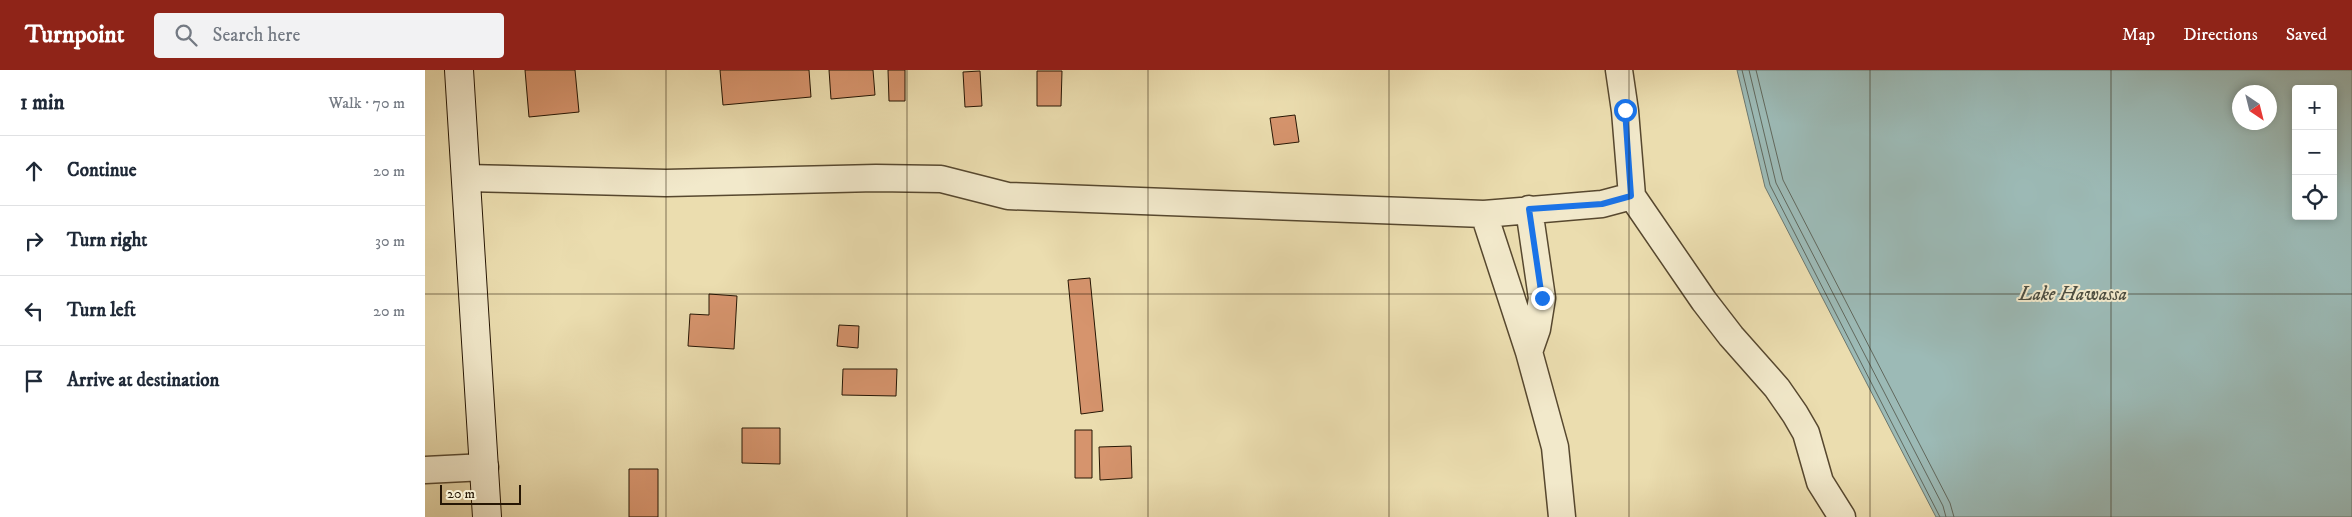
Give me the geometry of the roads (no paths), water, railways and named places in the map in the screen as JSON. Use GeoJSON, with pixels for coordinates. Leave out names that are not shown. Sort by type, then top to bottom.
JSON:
{"type":"FeatureCollection","features":[{"type":"Feature","properties":{"kind":"main road"},"geometry":{"type":"LineString","coordinates":[[459,70],[487,517]]}},
{"type":"Feature","properties":{"kind":"street"},"geometry":{"type":"LineString","coordinates":[[1619,70],[1625,110],[1631,196],[1704,301],[1777,388],[1795,414],[1806,433],[1820,482],[1842,517]]}},
{"type":"Feature","properties":{"kind":"street"},"geometry":{"type":"LineString","coordinates":[[466,178],[666,182],[876,178],[941,179],[1008,196],[1484,214],[1602,204],[1631,196]]}},
{"type":"Feature","properties":{"kind":"street"},"geometry":{"type":"LineString","coordinates":[[1529,209],[1542,298],[1537,329],[1529,352]]}},
{"type":"Feature","properties":{"kind":"street"},"geometry":{"type":"LineString","coordinates":[[1484,214],[1529,352],[1555,447],[1562,517]]}},
{"type":"Feature","properties":{"kind":"street"},"geometry":{"type":"LineString","coordinates":[[425,470],[485,467]]}},
{"type":"Feature","properties":{"kind":"water","name":"Lake Hawassa"},"geometry":{"type":"Polygon","coordinates":[[[1737,70],[2352,70],[2352,517],[1936,517],[1765,187],[1737,70]]]}}]}
